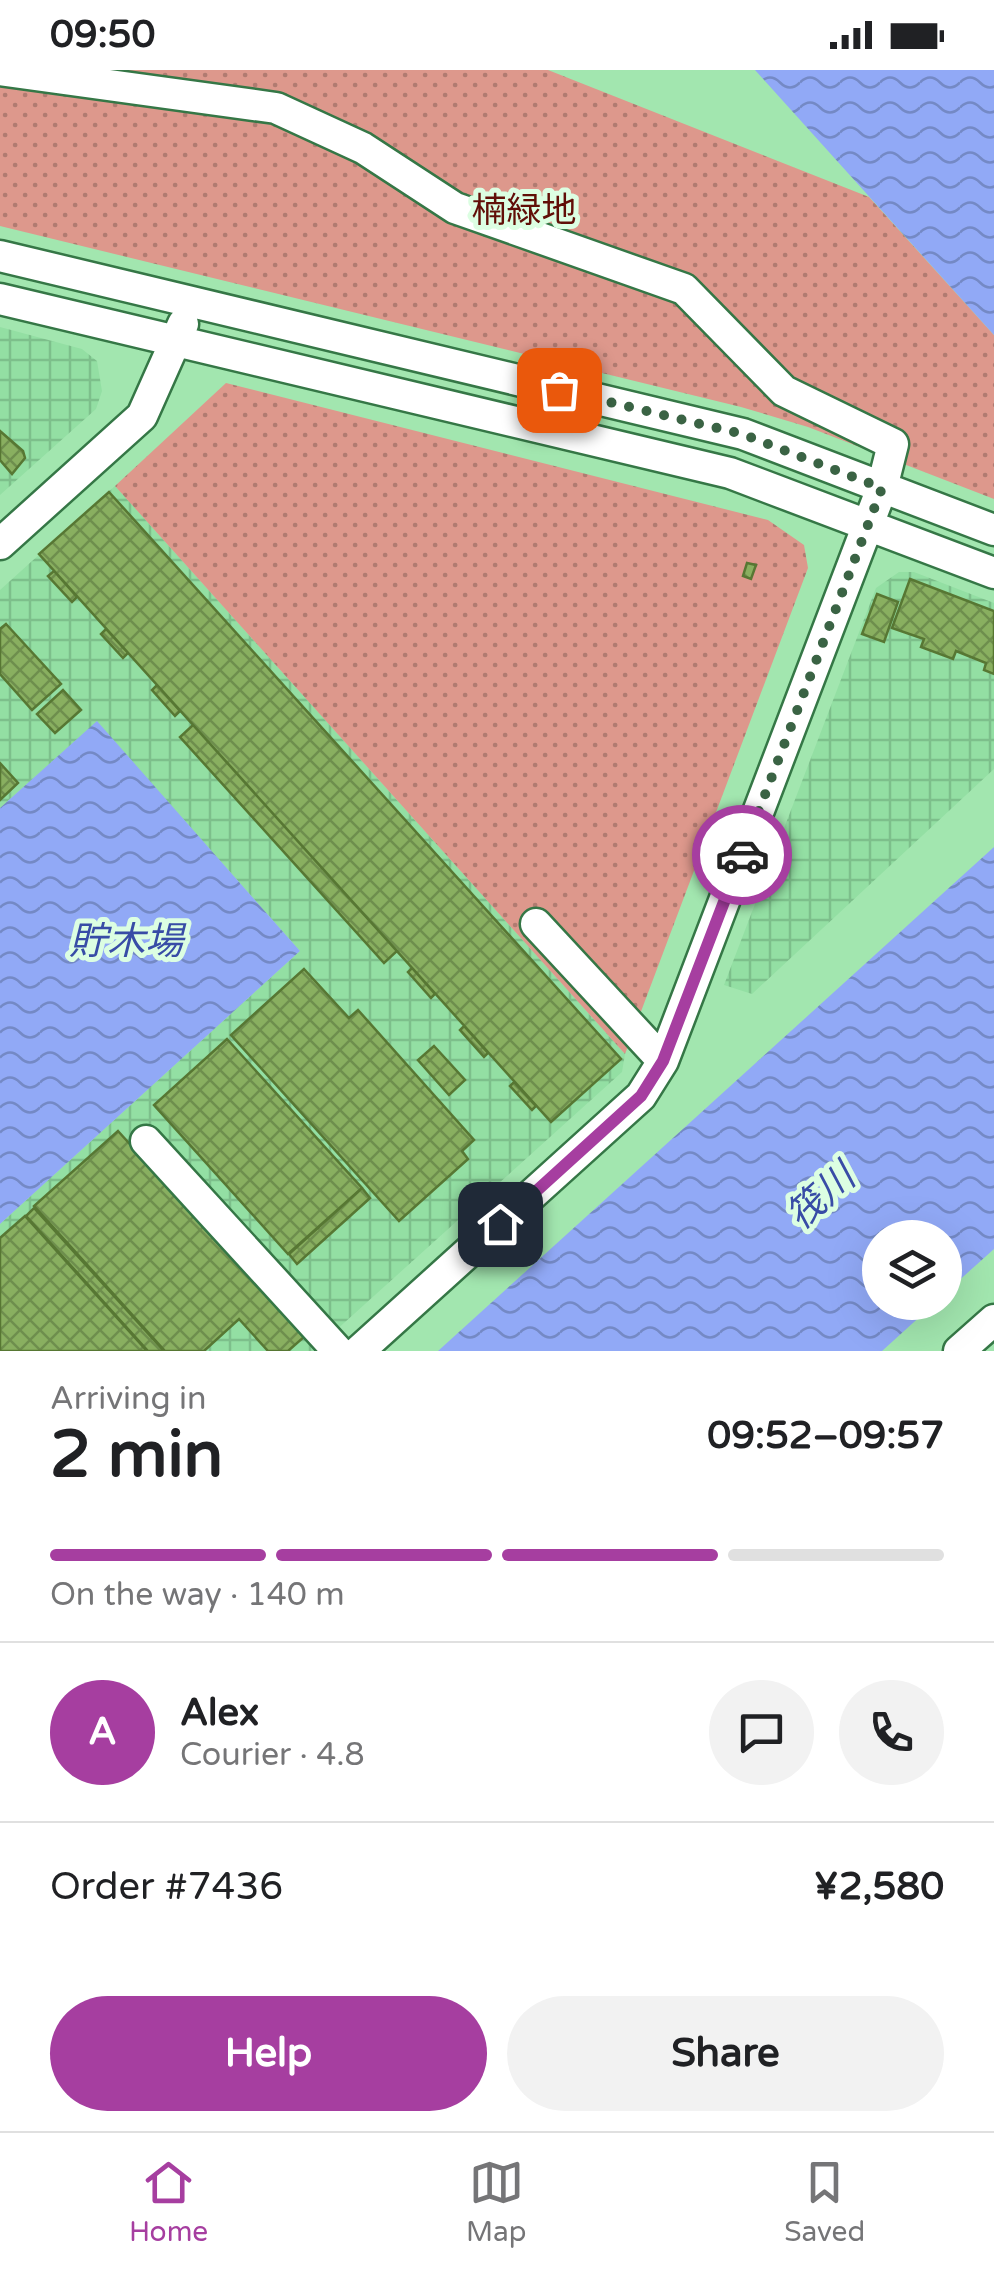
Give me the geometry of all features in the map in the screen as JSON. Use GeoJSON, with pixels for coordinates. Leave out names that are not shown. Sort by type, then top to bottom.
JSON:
{"type":"FeatureCollection","features":[{"type":"Feature","properties":{"kind":"street"},"geometry":{"type":"LineString","coordinates":[[0,70],[276,108],[363,148],[455,208],[684,289],[784,391],[894,444],[882,488],[663,1061],[641,1096],[359,1351]]}},
{"type":"Feature","properties":{"kind":"street"},"geometry":{"type":"LineString","coordinates":[[0,256],[742,434],[994,530]]}},
{"type":"Feature","properties":{"kind":"street"},"geometry":{"type":"LineString","coordinates":[[0,299],[730,473],[994,573]]}},
{"type":"Feature","properties":{"kind":"street"},"geometry":{"type":"LineString","coordinates":[[0,544],[142,416],[192,303]]}},
{"type":"Feature","properties":{"kind":"street"},"geometry":{"type":"LineString","coordinates":[[536,924],[663,1061]]}},
{"type":"Feature","properties":{"kind":"street"},"geometry":{"type":"LineString","coordinates":[[146,1141],[338,1351]]}},
{"type":"Feature","properties":{"kind":"street"},"geometry":{"type":"LineString","coordinates":[[959,1351],[994,1320]]}},
{"type":"Feature","properties":{"kind":"shaded area"},"geometry":{"type":"Polygon","coordinates":[[[0,327],[82,349],[97,361],[102,391],[96,409],[0,495],[0,327]]]}},
{"type":"Feature","properties":{"kind":"shaded area"},"geometry":{"type":"Polygon","coordinates":[[[115,486],[625,1054],[622,1072],[313,1351],[0,1351],[0,1224],[300,951],[97,722],[0,808],[0,590],[115,486]]]}},
{"type":"Feature","properties":{"kind":"shaded area"},"geometry":{"type":"Polygon","coordinates":[[[899,572],[914,572],[994,603],[994,769],[752,994],[724,985],[876,588],[899,572]]]}},
{"type":"Feature","properties":{"kind":"green space","name":"楠緑地"},"geometry":{"type":"Polygon","coordinates":[[[0,70],[548,70],[869,197],[994,335],[994,499],[808,427],[741,407],[0,226],[0,70]]]}},
{"type":"Feature","properties":{"kind":"green space"},"geometry":{"type":"Polygon","coordinates":[[[226,383],[768,520],[804,545],[808,568],[625,1054],[115,486],[226,383]]]}},
{"type":"Feature","properties":{"kind":"water"},"geometry":{"type":"Polygon","coordinates":[[[755,70],[994,70],[994,335],[755,70]]]}},
{"type":"Feature","properties":{"kind":"water","name":"貯木場"},"geometry":{"type":"Polygon","coordinates":[[[97,721],[300,951],[0,1224],[0,808],[97,721]]]}},
{"type":"Feature","properties":{"kind":"water","name":"筏川"},"geometry":{"type":"Polygon","coordinates":[[[994,847],[994,1249],[962,1278],[962,1220],[862,1220],[862,1320],[916,1320],[882,1351],[438,1351],[994,847]]]}},
{"type":"Feature","properties":{"kind":"building"},"geometry":{"type":"Polygon","coordinates":[[[0,431],[23,451],[25,458],[12,474],[0,460],[0,431]]]}},
{"type":"Feature","properties":{"kind":"building"},"geometry":{"type":"Polygon","coordinates":[[[109,492],[621,1059],[551,1122],[39,554],[109,492]]]}},
{"type":"Feature","properties":{"kind":"building"},"geometry":{"type":"Polygon","coordinates":[[[747,563],[756,565],[751,579],[743,576],[747,563]]]}},
{"type":"Feature","properties":{"kind":"building"},"geometry":{"type":"Polygon","coordinates":[[[54,571],[77,597],[72,602],[48,576],[54,571]]]}},
{"type":"Feature","properties":{"kind":"building"},"geometry":{"type":"Polygon","coordinates":[[[910,579],[994,611],[994,674],[984,670],[986,663],[956,651],[953,659],[921,647],[924,639],[892,628],[910,579]]]}},
{"type":"Feature","properties":{"kind":"building"},"geometry":{"type":"Polygon","coordinates":[[[877,594],[898,602],[884,642],[862,634],[877,594]]]}},
{"type":"Feature","properties":{"kind":"building"},"geometry":{"type":"Polygon","coordinates":[[[6,624],[61,684],[32,710],[0,674],[0,629],[6,624]]]}},
{"type":"Feature","properties":{"kind":"building"},"geometry":{"type":"Polygon","coordinates":[[[106,629],[128,653],[123,658],[101,634],[106,629]]]}},
{"type":"Feature","properties":{"kind":"building"},"geometry":{"type":"Polygon","coordinates":[[[157,685],[180,711],[175,716],[152,690],[157,685]]]}},
{"type":"Feature","properties":{"kind":"building"},"geometry":{"type":"Polygon","coordinates":[[[63,690],[81,710],[55,733],[37,714],[63,690]]]}},
{"type":"Feature","properties":{"kind":"building"},"geometry":{"type":"Polygon","coordinates":[[[193,725],[397,951],[384,963],[180,737],[193,725]]]}},
{"type":"Feature","properties":{"kind":"building"},"geometry":{"type":"Polygon","coordinates":[[[0,763],[18,783],[0,800],[0,763]]]}},
{"type":"Feature","properties":{"kind":"building"},"geometry":{"type":"Polygon","coordinates":[[[412,968],[435,994],[431,998],[408,972],[412,968]]]}},
{"type":"Feature","properties":{"kind":"building"},"geometry":{"type":"Polygon","coordinates":[[[304,969],[349,1018],[358,1010],[474,1140],[462,1151],[468,1159],[399,1221],[231,1035],[304,969]]]}},
{"type":"Feature","properties":{"kind":"building"},"geometry":{"type":"Polygon","coordinates":[[[464,1026],[488,1053],[484,1057],[460,1030],[464,1026]]]}},
{"type":"Feature","properties":{"kind":"building"},"geometry":{"type":"Polygon","coordinates":[[[227,1039],[362,1188],[288,1254],[154,1105],[227,1039]]]}},
{"type":"Feature","properties":{"kind":"building"},"geometry":{"type":"Polygon","coordinates":[[[434,1046],[465,1080],[449,1095],[418,1060],[434,1046]]]}},
{"type":"Feature","properties":{"kind":"building"},"geometry":{"type":"Polygon","coordinates":[[[514,1082],[536,1106],[532,1110],[510,1086],[514,1082]]]}},
{"type":"Feature","properties":{"kind":"building"},"geometry":{"type":"Polygon","coordinates":[[[118,1131],[304,1337],[288,1351],[268,1351],[239,1319],[204,1351],[165,1351],[34,1206],[118,1131]]]}},
{"type":"Feature","properties":{"kind":"building"},"geometry":{"type":"Polygon","coordinates":[[[362,1188],[370,1198],[297,1264],[289,1254],[362,1188]]]}},
{"type":"Feature","properties":{"kind":"building"},"geometry":{"type":"Polygon","coordinates":[[[34,1208],[164,1351],[148,1351],[26,1216],[34,1208]]]}},
{"type":"Feature","properties":{"kind":"building"},"geometry":{"type":"Polygon","coordinates":[[[25,1216],[147,1351],[0,1351],[0,1238],[25,1216]]]}},
{"type":"Feature","properties":{"kind":"way so far"},"geometry":{"type":"LineString","coordinates":[[559,390],[742,434],[882,488],[742,855]]}},
{"type":"Feature","properties":{"kind":"route"},"geometry":{"type":"LineString","coordinates":[[500,1224],[641,1096],[663,1061],[742,855]]}}]}
